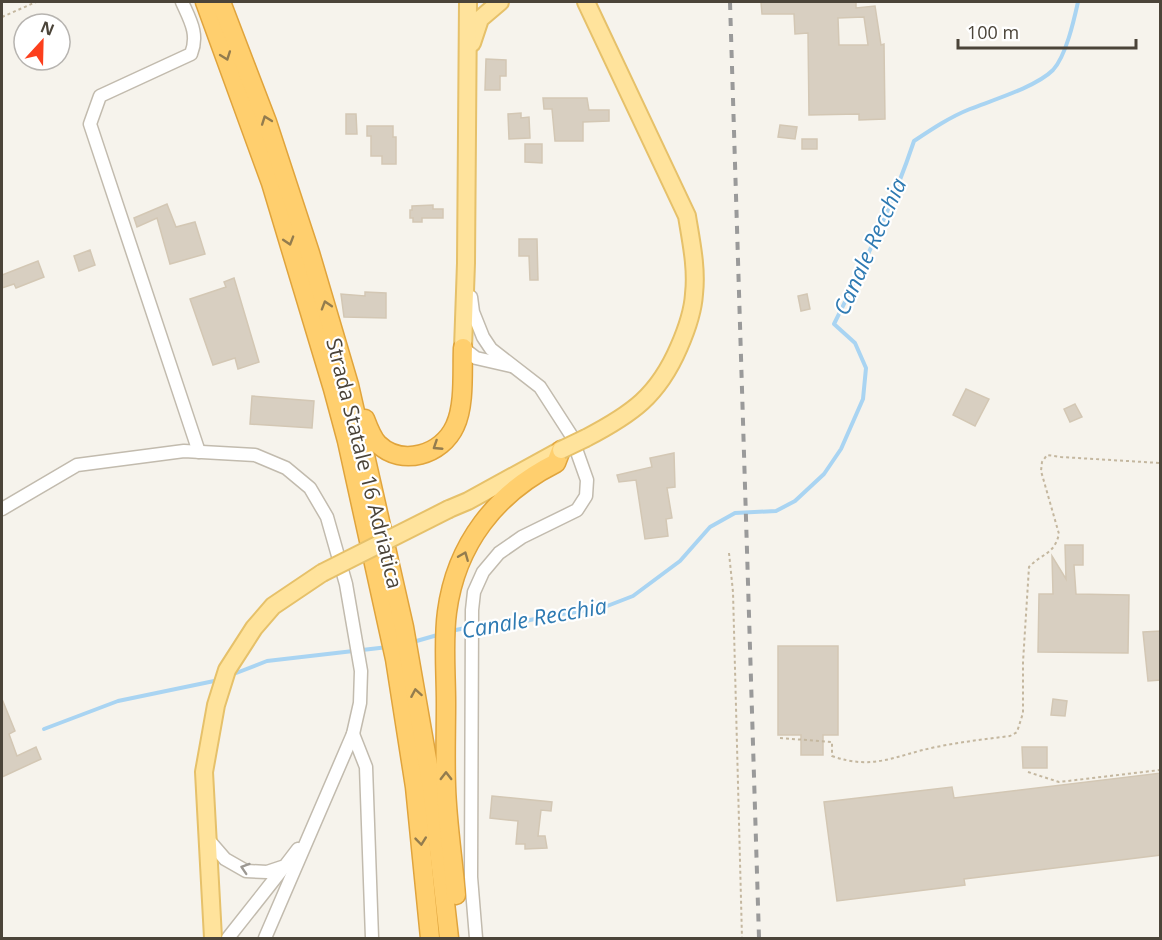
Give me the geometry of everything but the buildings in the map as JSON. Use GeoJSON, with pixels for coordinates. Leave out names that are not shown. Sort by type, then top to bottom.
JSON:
{"type":"FeatureCollection","features":[{"type":"Feature","properties":{"kind":"highway","name":"Strada Statale 16 Adriatica"},"geometry":{"type":"LineString","coordinates":[[205,2],[271,183],[333,389],[397,629]]}},
{"type":"Feature","properties":{"kind":"highway","name":"Strada Statale 16 Adriatica"},"geometry":{"type":"LineString","coordinates":[[221,2],[267,123],[350,385],[402,658],[432,788],[449,939]]}},
{"type":"Feature","properties":{"kind":"highway"},"geometry":{"type":"LineString","coordinates":[[350,385],[377,443],[395,454],[418,456],[443,444],[455,425],[461,396],[463,348]]}},
{"type":"Feature","properties":{"kind":"highway"},"geometry":{"type":"LineString","coordinates":[[461,939],[446,788],[447,612],[455,579],[467,547],[485,517],[509,492],[555,463],[561,450]]}},
{"type":"Feature","properties":{"kind":"highway","name":"Strada Statale 16 Adriatica"},"geometry":{"type":"LineString","coordinates":[[402,658],[430,939]]}},
{"type":"Feature","properties":{"kind":"main road"},"geometry":{"type":"LineString","coordinates":[[463,348],[468,2]]}},
{"type":"Feature","properties":{"kind":"main road"},"geometry":{"type":"LineString","coordinates":[[467,64],[472,40],[480,19],[500,2]]}},
{"type":"Feature","properties":{"kind":"main road"},"geometry":{"type":"LineString","coordinates":[[213,939],[204,772],[216,705],[227,670],[254,628],[273,606],[322,573],[468,501],[628,414],[657,387],[669,371],[685,333],[694,294],[693,255],[687,216],[590,9],[576,2]]}},
{"type":"Feature","properties":{"kind":"street"},"geometry":{"type":"LineString","coordinates":[[182,2],[194,29],[195,44],[191,54],[100,96],[90,124],[199,452]]}},
{"type":"Feature","properties":{"kind":"street"},"geometry":{"type":"LineString","coordinates":[[466,263],[473,312],[483,337],[491,349],[540,387],[571,435],[587,480],[586,496],[578,510],[522,537],[499,553],[483,572],[474,592],[472,610],[471,877],[476,939]]}},
{"type":"Feature","properties":{"kind":"street"},"geometry":{"type":"LineString","coordinates":[[463,348],[476,345],[491,349]]}},
{"type":"Feature","properties":{"kind":"street"},"geometry":{"type":"LineString","coordinates":[[463,348],[476,358],[513,367]]}},
{"type":"Feature","properties":{"kind":"street"},"geometry":{"type":"LineString","coordinates":[[2,509],[77,465],[184,451],[255,455],[286,468],[310,488],[327,517],[346,584],[361,671],[360,704],[353,734],[265,938]]}},
{"type":"Feature","properties":{"kind":"street"},"geometry":{"type":"LineString","coordinates":[[353,734],[366,767],[372,939]]}},
{"type":"Feature","properties":{"kind":"street"},"geometry":{"type":"LineString","coordinates":[[228,939],[308,836]]}},
{"type":"Feature","properties":{"kind":"street"},"geometry":{"type":"LineString","coordinates":[[206,837],[225,859],[246,871],[267,872],[285,866]]}},
{"type":"Feature","properties":{"kind":"path"},"geometry":{"type":"LineString","coordinates":[[2,18],[36,2]]}},
{"type":"Feature","properties":{"kind":"path"},"geometry":{"type":"LineString","coordinates":[[780,738],[832,742],[832,756],[865,763],[882,762],[933,748],[1010,736],[1017,732],[1023,713],[1023,662],[1029,567],[1037,559],[1052,552],[1059,534],[1041,471],[1042,462],[1047,455],[1161,463]]}},
{"type":"Feature","properties":{"kind":"path"},"geometry":{"type":"LineString","coordinates":[[729,553],[733,592],[742,939]]}},
{"type":"Feature","properties":{"kind":"path"},"geometry":{"type":"LineString","coordinates":[[1028,772],[1059,782],[1161,770]]}},
{"type":"Feature","properties":{"kind":"waterway","name":"Canale Recchia"},"geometry":{"type":"LineString","coordinates":[[451,631],[480,625],[511,624],[602,608],[633,596],[680,561],[710,527],[735,513],[776,511],[795,501],[824,474],[841,449],[863,399],[866,368],[855,343],[834,324],[887,211],[914,141],[955,116],[1036,82],[1053,70],[1066,47],[1078,2]]}},
{"type":"Feature","properties":{"kind":"waterway","name":"Canale Recchia"},"geometry":{"type":"LineString","coordinates":[[413,642],[441,634]]}},
{"type":"Feature","properties":{"kind":"waterway","name":"Canale Recchia"},"geometry":{"type":"LineString","coordinates":[[231,675],[267,661],[388,647]]}},
{"type":"Feature","properties":{"kind":"waterway","name":"Canale Recchia"},"geometry":{"type":"LineString","coordinates":[[44,729],[118,701],[219,680]]}},
{"type":"Feature","properties":{"kind":"railway"},"geometry":{"type":"LineString","coordinates":[[730,2],[759,938]]}}]}
